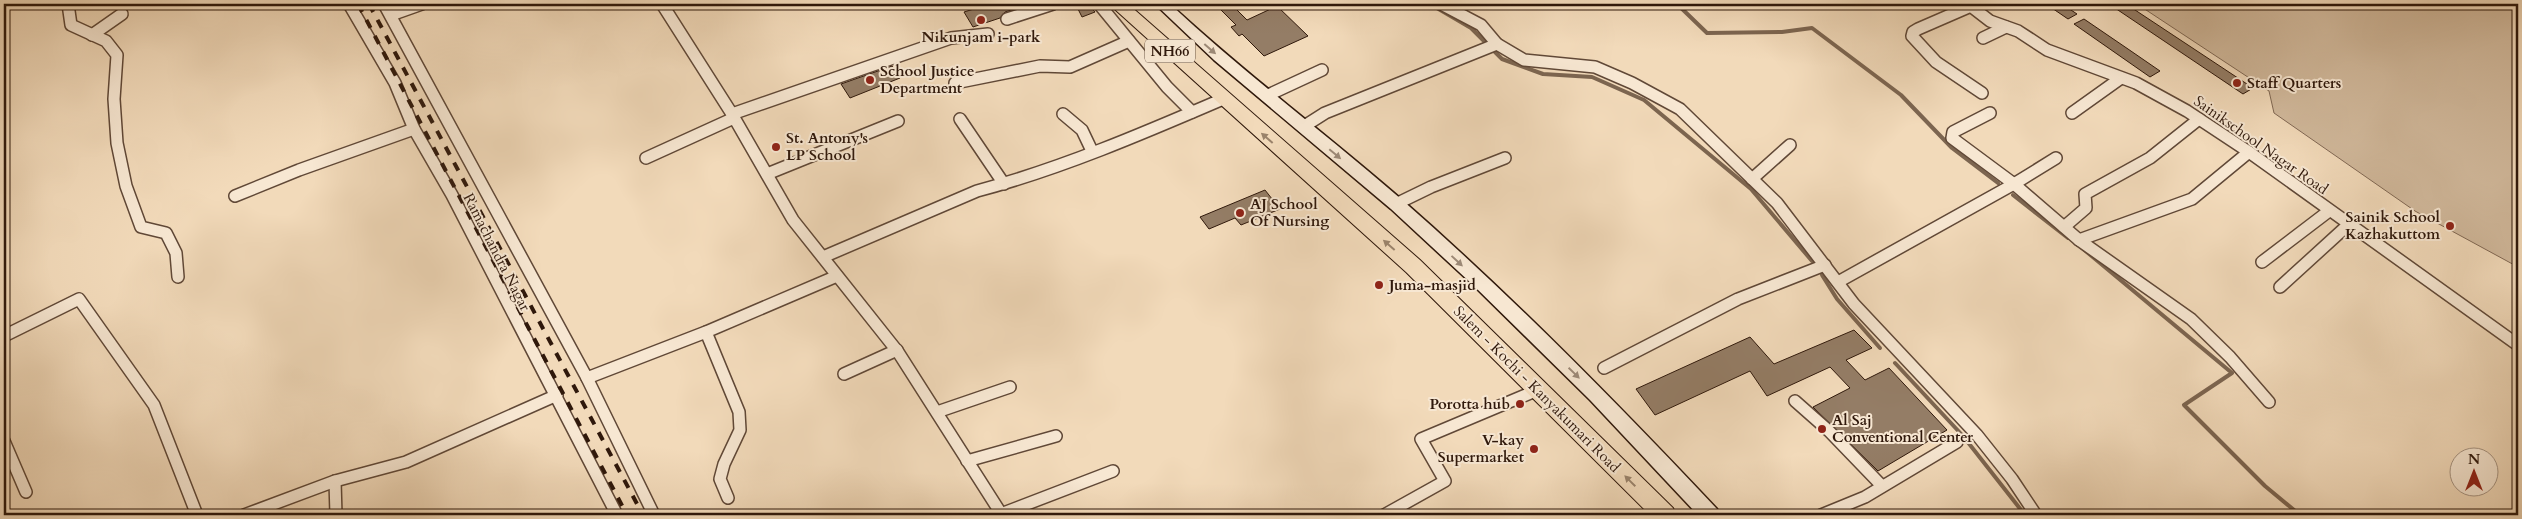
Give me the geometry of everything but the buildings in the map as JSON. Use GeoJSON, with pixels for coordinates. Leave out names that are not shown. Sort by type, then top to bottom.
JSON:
{"type":"FeatureCollection","features":[{"type":"Feature","properties":{"kind":"highway","name":"Salem - Kochi - Kanyakumari Road"},"geometry":{"type":"LineString","coordinates":[[1118,4],[1413,266],[1540,389],[1665,515]]}},
{"type":"Feature","properties":{"kind":"street"},"geometry":{"type":"LineString","coordinates":[[68,4],[71,25],[106,41],[117,55],[114,80],[117,148],[131,206],[141,227],[166,233],[176,253],[178,277]]}},
{"type":"Feature","properties":{"kind":"street","name":"Ramachandra Nagar"},"geometry":{"type":"LineString","coordinates":[[349,4],[395,83],[414,129],[452,195],[525,341],[556,395],[617,515]]}},
{"type":"Feature","properties":{"kind":"street"},"geometry":{"type":"LineString","coordinates":[[384,4],[586,378],[654,515]]}},
{"type":"Feature","properties":{"kind":"street"},"geometry":{"type":"LineString","coordinates":[[391,16],[422,4]]}},
{"type":"Feature","properties":{"kind":"street"},"geometry":{"type":"LineString","coordinates":[[662,4],[733,116],[793,220],[897,350],[1001,515],[1113,471]]}},
{"type":"Feature","properties":{"kind":"street"},"geometry":{"type":"LineString","coordinates":[[1007,20],[1053,4]]}},
{"type":"Feature","properties":{"kind":"street"},"geometry":{"type":"LineString","coordinates":[[1099,4],[1168,87],[1192,112]]}},
{"type":"Feature","properties":{"kind":"street"},"geometry":{"type":"LineString","coordinates":[[1162,4],[1192,34],[1396,204],[1600,398],[1710,515]]}},
{"type":"Feature","properties":{"kind":"street"},"geometry":{"type":"LineString","coordinates":[[1442,4],[1481,25],[1497,44],[1524,60],[1595,67],[1655,94],[1680,109],[1777,203],[1854,304],[1924,375],[1977,435],[2012,479],[2036,515]]}},
{"type":"Feature","properties":{"kind":"street"},"geometry":{"type":"LineString","coordinates":[[1969,5],[1913,32],[1912,36],[1936,62],[1982,93]]}},
{"type":"Feature","properties":{"kind":"street","name":"Sainikschool Nagar Road"},"geometry":{"type":"LineString","coordinates":[[1969,5],[1990,21],[2018,31],[2047,50],[2136,83],[2199,119],[2249,152],[2348,225],[2518,345]]}},
{"type":"Feature","properties":{"kind":"street"},"geometry":{"type":"LineString","coordinates":[[92,35],[122,14]]}},
{"type":"Feature","properties":{"kind":"street"},"geometry":{"type":"LineString","coordinates":[[1983,38],[2006,27]]}},
{"type":"Feature","properties":{"kind":"street"},"geometry":{"type":"LineString","coordinates":[[646,158],[733,116],[951,38],[988,34]]}},
{"type":"Feature","properties":{"kind":"street"},"geometry":{"type":"LineString","coordinates":[[955,83],[1040,66],[1070,67],[1129,40]]}},
{"type":"Feature","properties":{"kind":"street"},"geometry":{"type":"LineString","coordinates":[[1303,127],[1326,113],[1497,44]]}},
{"type":"Feature","properties":{"kind":"street"},"geometry":{"type":"LineString","coordinates":[[1266,96],[1322,70]]}},
{"type":"Feature","properties":{"kind":"street"},"geometry":{"type":"LineString","coordinates":[[2072,113],[2121,78]]}},
{"type":"Feature","properties":{"kind":"street"},"geometry":{"type":"LineString","coordinates":[[823,257],[977,191],[1004,184],[1223,99]]}},
{"type":"Feature","properties":{"kind":"street"},"geometry":{"type":"LineString","coordinates":[[1990,113],[1951,134],[1958,142],[2014,184],[2079,240],[2191,319],[2230,357],[2269,402]]}},
{"type":"Feature","properties":{"kind":"street"},"geometry":{"type":"LineString","coordinates":[[1063,114],[1082,130],[1092,151]]}},
{"type":"Feature","properties":{"kind":"street"},"geometry":{"type":"LineString","coordinates":[[960,119],[1004,184]]}},
{"type":"Feature","properties":{"kind":"street"},"geometry":{"type":"LineString","coordinates":[[2064,227],[2086,208],[2085,194],[2150,158],[2199,119]]}},
{"type":"Feature","properties":{"kind":"street"},"geometry":{"type":"LineString","coordinates":[[767,174],[898,121]]}},
{"type":"Feature","properties":{"kind":"street"},"geometry":{"type":"LineString","coordinates":[[235,196],[300,170],[414,129]]}},
{"type":"Feature","properties":{"kind":"street"},"geometry":{"type":"LineString","coordinates":[[1752,179],[1790,145]]}},
{"type":"Feature","properties":{"kind":"street"},"geometry":{"type":"LineString","coordinates":[[2079,240],[2192,199],[2249,152]]}},
{"type":"Feature","properties":{"kind":"street"},"geometry":{"type":"LineString","coordinates":[[1396,204],[1431,187],[1505,158]]}},
{"type":"Feature","properties":{"kind":"street"},"geometry":{"type":"LineString","coordinates":[[1838,282],[2014,184],[2056,158]]}},
{"type":"Feature","properties":{"kind":"street"},"geometry":{"type":"LineString","coordinates":[[2262,262],[2329,211]]}},
{"type":"Feature","properties":{"kind":"street"},"geometry":{"type":"LineString","coordinates":[[2280,287],[2348,225]]}},
{"type":"Feature","properties":{"kind":"street"},"geometry":{"type":"LineString","coordinates":[[1604,368],[1738,299],[1825,265]]}},
{"type":"Feature","properties":{"kind":"street"},"geometry":{"type":"LineString","coordinates":[[586,378],[706,332],[837,276]]}},
{"type":"Feature","properties":{"kind":"street"},"geometry":{"type":"LineString","coordinates":[[4,336],[79,299],[154,405],[197,515]]}},
{"type":"Feature","properties":{"kind":"street"},"geometry":{"type":"LineString","coordinates":[[706,332],[739,412],[741,424],[720,479],[728,498]]}},
{"type":"Feature","properties":{"kind":"street"},"geometry":{"type":"LineString","coordinates":[[844,374],[897,350]]}},
{"type":"Feature","properties":{"kind":"street"},"geometry":{"type":"LineString","coordinates":[[937,412],[1010,387]]}},
{"type":"Feature","properties":{"kind":"street"},"geometry":{"type":"LineString","coordinates":[[1384,515],[1445,481],[1421,439],[1540,389]]}},
{"type":"Feature","properties":{"kind":"street"},"geometry":{"type":"LineString","coordinates":[[244,515],[267,511],[335,481],[406,462],[556,395]]}},
{"type":"Feature","properties":{"kind":"street"},"geometry":{"type":"LineString","coordinates":[[1795,401],[1830,431],[1882,486]]}},
{"type":"Feature","properties":{"kind":"street"},"geometry":{"type":"LineString","coordinates":[[967,461],[1056,436]]}},
{"type":"Feature","properties":{"kind":"street"},"geometry":{"type":"LineString","coordinates":[[4,441],[26,492]]}},
{"type":"Feature","properties":{"kind":"street"},"geometry":{"type":"LineString","coordinates":[[1821,515],[1865,497],[1957,442]]}},
{"type":"Feature","properties":{"kind":"street"},"geometry":{"type":"LineString","coordinates":[[335,481],[336,515]]}},
{"type":"Feature","properties":{"kind":"shaded area","name":"Sainik School Kazhakuttom"},"geometry":{"type":"Polygon","coordinates":[[[2137,4],[2518,4],[2518,267],[2415,211],[2274,113],[2269,91],[2137,4]]]}},
{"type":"Feature","properties":{"kind":"waterway"},"geometry":{"type":"LineString","coordinates":[[1430,4],[1471,28],[1485,42]]}},
{"type":"Feature","properties":{"kind":"waterway"},"geometry":{"type":"LineString","coordinates":[[1677,4],[1707,33],[1782,32],[1812,28],[1901,95],[1952,148],[1998,183]]}},
{"type":"Feature","properties":{"kind":"waterway"},"geometry":{"type":"LineString","coordinates":[[1495,52],[1502,59],[1543,74],[1592,77],[1644,100],[1751,189],[1812,261]]}},
{"type":"Feature","properties":{"kind":"waterway"},"geometry":{"type":"LineString","coordinates":[[2013,195],[2068,238]]}},
{"type":"Feature","properties":{"kind":"waterway"},"geometry":{"type":"LineString","coordinates":[[2082,248],[2232,373],[2184,405],[2265,486],[2300,515]]}},
{"type":"Feature","properties":{"kind":"waterway"},"geometry":{"type":"LineString","coordinates":[[1822,275],[1837,299],[1880,348]]}},
{"type":"Feature","properties":{"kind":"waterway"},"geometry":{"type":"LineString","coordinates":[[1895,363],[1963,436],[2025,515]]}},
{"type":"Feature","properties":{"kind":"railway"},"geometry":{"type":"LineString","coordinates":[[358,4],[627,515]]}},
{"type":"Feature","properties":{"kind":"railway"},"geometry":{"type":"LineString","coordinates":[[369,4],[643,515]]}},
{"type":"Feature","properties":{"kind":"place","name":"Nikunjam i-park"},"geometry":{"type":"Point","coordinates":[981,20]}},
{"type":"Feature","properties":{"kind":"place","name":"School Justice Department"},"geometry":{"type":"Point","coordinates":[870,80]}},
{"type":"Feature","properties":{"kind":"place","name":"Staff Quarters"},"geometry":{"type":"Point","coordinates":[2237,83]}},
{"type":"Feature","properties":{"kind":"place","name":"St. Antony's LP School"},"geometry":{"type":"Point","coordinates":[776,147]}},
{"type":"Feature","properties":{"kind":"place","name":"AJ School Of Nursing"},"geometry":{"type":"Point","coordinates":[1240,213]}},
{"type":"Feature","properties":{"kind":"place","name":"Sainik School Kazhakuttom"},"geometry":{"type":"Point","coordinates":[2450,226]}},
{"type":"Feature","properties":{"kind":"place","name":"Juma-masjid"},"geometry":{"type":"Point","coordinates":[1379,285]}},
{"type":"Feature","properties":{"kind":"place","name":"Porotta hub"},"geometry":{"type":"Point","coordinates":[1520,404]}},
{"type":"Feature","properties":{"kind":"place","name":"Al Saj Conventional Center"},"geometry":{"type":"Point","coordinates":[1822,429]}},
{"type":"Feature","properties":{"kind":"place","name":"V-kay Supermarket"},"geometry":{"type":"Point","coordinates":[1534,449]}}]}
